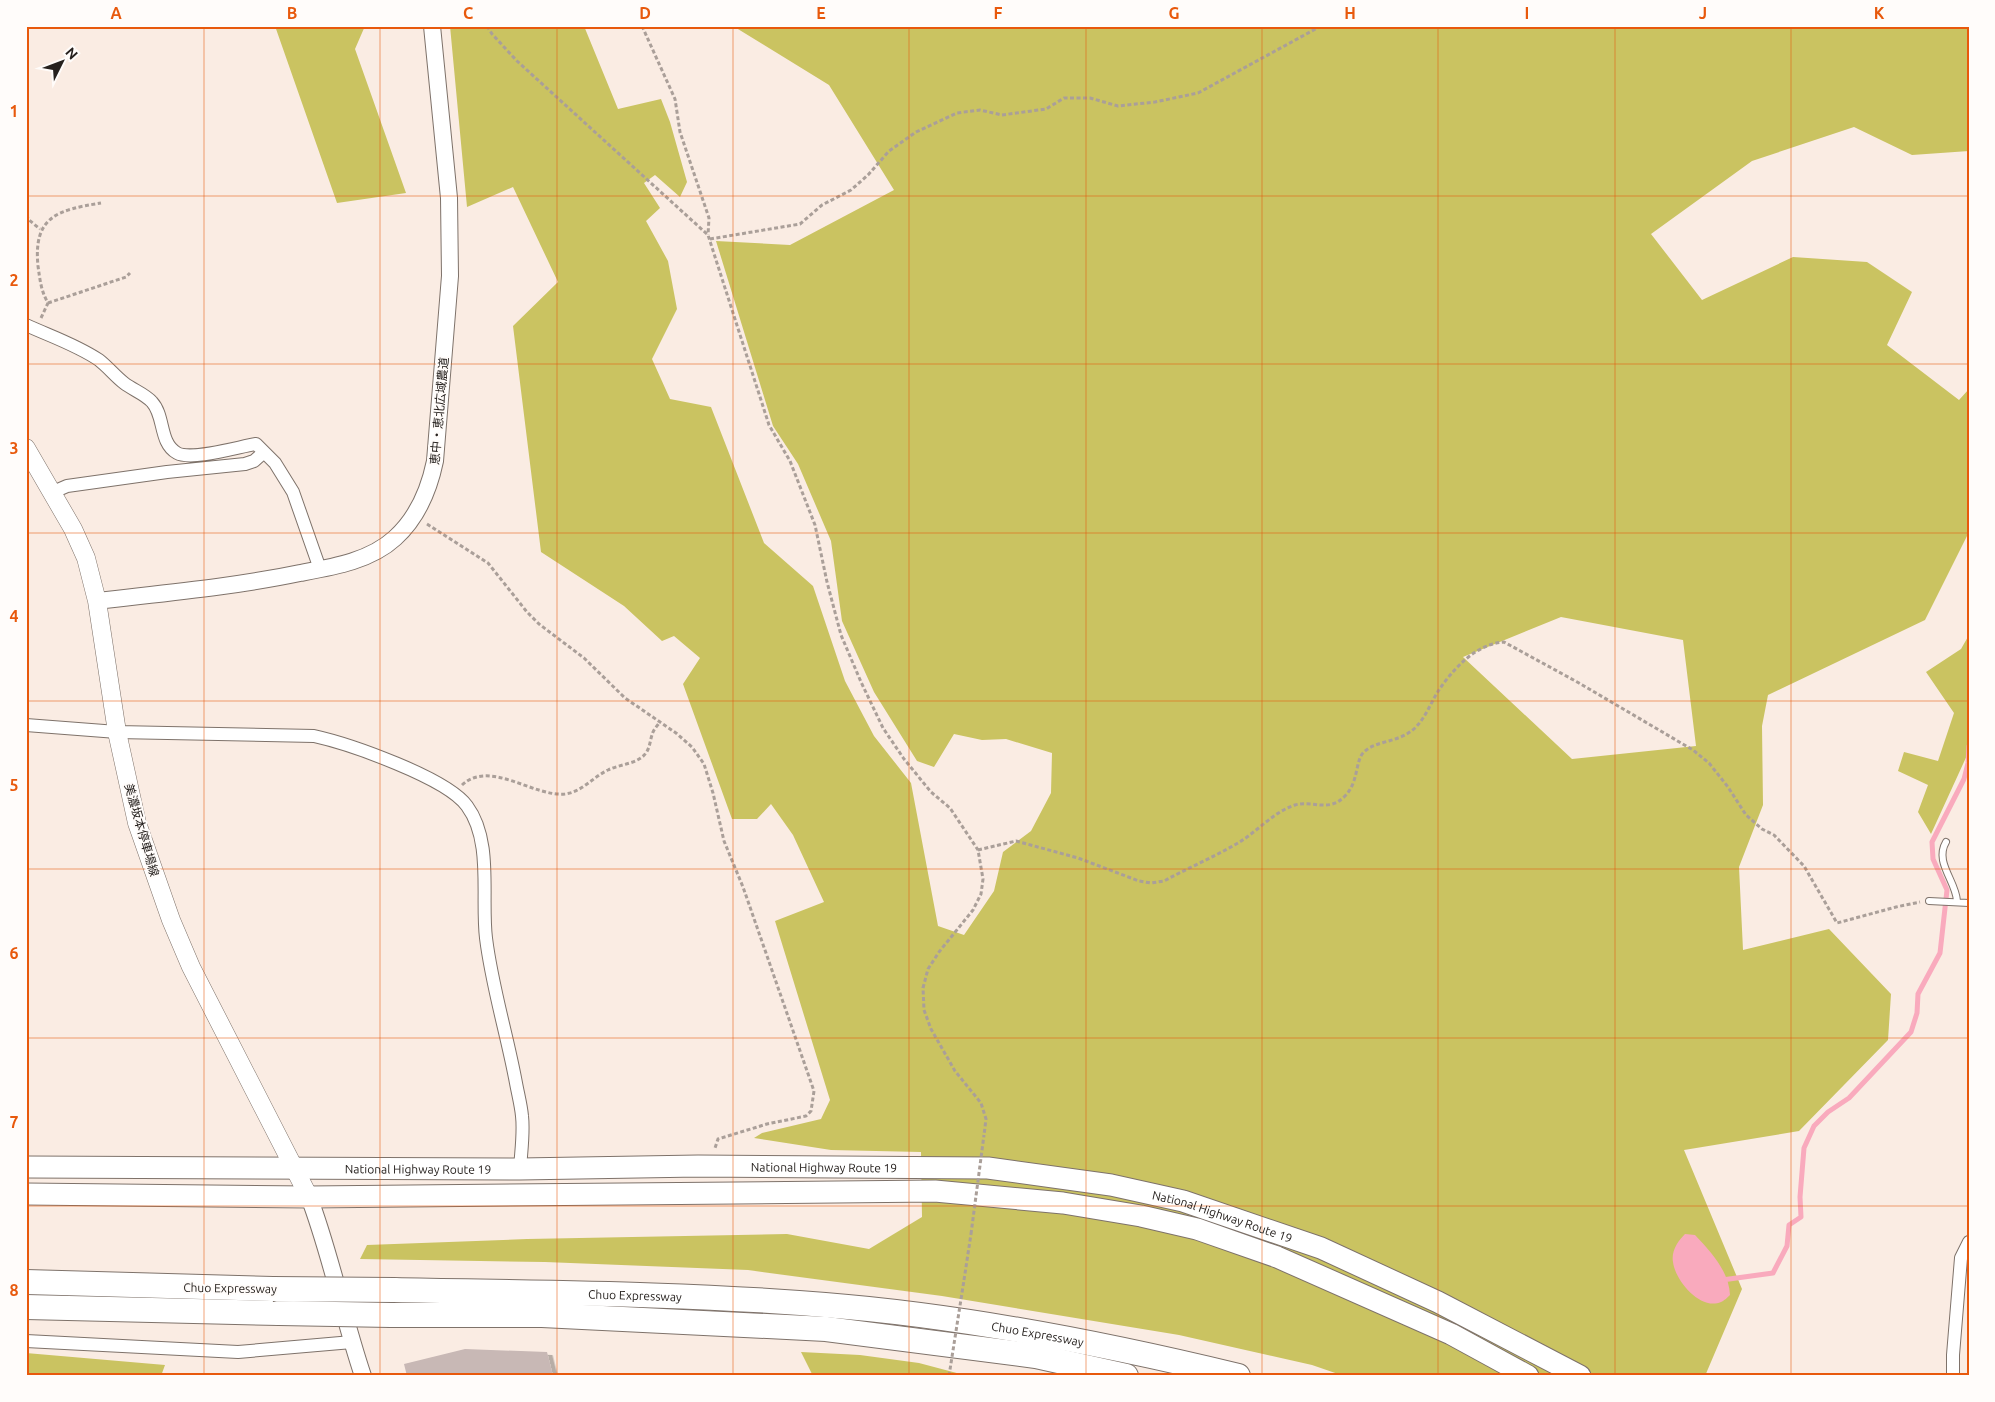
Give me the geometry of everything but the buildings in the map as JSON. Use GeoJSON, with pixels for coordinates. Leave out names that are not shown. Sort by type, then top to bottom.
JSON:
{"type":"FeatureCollection","features":[{"type":"Feature","properties":{"kind":"highway","name":"National Highway Route 19"},"geometry":{"type":"LineString","coordinates":[[26,1167],[520,1169],[718,1166],[988,1168],[1111,1185],[1183,1201],[1321,1248],[1438,1302],[1580,1376]]}},
{"type":"Feature","properties":{"kind":"highway","name":"National Highway Route 19"},"geometry":{"type":"LineString","coordinates":[[26,1194],[309,1197],[935,1191],[1063,1202],[1197,1229],[1277,1257],[1451,1334],[1528,1376]]}},
{"type":"Feature","properties":{"kind":"highway","name":"Chuo Expressway"},"geometry":{"type":"LineString","coordinates":[[26,1282],[273,1289],[705,1297],[827,1305],[942,1318],[1038,1333],[1154,1356],[1238,1376]]}},
{"type":"Feature","properties":{"kind":"highway","name":"Chuo Expressway"},"geometry":{"type":"LineString","coordinates":[[26,1307],[391,1315],[542,1315],[826,1329],[1036,1356],[1126,1376]]}},
{"type":"Feature","properties":{"kind":"main road","name":"美濃坂本停車場線"},"geometry":{"type":"LineString","coordinates":[[26,448],[86,558],[96,601],[117,732],[138,823],[171,920],[191,967],[309,1197]]}},
{"type":"Feature","properties":{"kind":"street","name":"恵中・恵北広域農道"},"geometry":{"type":"LineString","coordinates":[[96,601],[256,582],[353,561],[381,548],[394,538],[413,516],[431,479],[435,462],[450,276],[449,198],[432,26]]}},
{"type":"Feature","properties":{"kind":"street"},"geometry":{"type":"LineString","coordinates":[[31,327],[99,360],[124,383],[154,403],[169,446],[176,452],[183,455],[197,455],[256,444],[280,469],[293,492],[320,569]]}},
{"type":"Feature","properties":{"kind":"street"},"geometry":{"type":"LineString","coordinates":[[51,493],[67,486],[167,472],[245,464],[254,461],[264,452]]}},
{"type":"Feature","properties":{"kind":"street"},"geometry":{"type":"LineString","coordinates":[[26,725],[117,732],[314,736],[335,741],[421,774],[456,793],[474,816],[483,854],[487,946],[522,1116],[520,1169]]}},
{"type":"Feature","properties":{"kind":"street"},"geometry":{"type":"LineString","coordinates":[[309,1197],[320,1226],[363,1376]]}},
{"type":"Feature","properties":{"kind":"street"},"geometry":{"type":"LineString","coordinates":[[1953,1376],[1961,1258],[1969,1242]]}},
{"type":"Feature","properties":{"kind":"street"},"geometry":{"type":"LineString","coordinates":[[26,1341],[238,1352],[352,1342]]}},
{"type":"Feature","properties":{"kind":"lane"},"geometry":{"type":"LineString","coordinates":[[1946,842],[1942,848],[1944,868],[1957,895],[1957,902]]}},
{"type":"Feature","properties":{"kind":"lane"},"geometry":{"type":"LineString","coordinates":[[1929,901],[1969,903]]}},
{"type":"Feature","properties":{"kind":"path"},"geometry":{"type":"LineString","coordinates":[[487,26],[517,61],[709,237]]}},
{"type":"Feature","properties":{"kind":"path"},"geometry":{"type":"LineString","coordinates":[[642,26],[675,98],[680,132],[709,218],[709,237],[769,425],[790,461],[816,525],[827,582],[841,635],[883,728],[904,759],[932,792],[950,808],[978,850],[983,879],[981,894],[973,910],[939,952],[928,969],[923,988],[924,1010],[931,1028],[956,1071],[981,1103],[986,1119],[950,1376]]}},
{"type":"Feature","properties":{"kind":"path"},"geometry":{"type":"LineString","coordinates":[[709,237],[800,224],[822,205],[851,190],[868,175],[888,151],[916,132],[958,113],[980,110],[1002,115],[1046,109],[1064,98],[1090,98],[1118,106],[1155,102],[1198,93],[1321,26]]}},
{"type":"Feature","properties":{"kind":"path"},"geometry":{"type":"LineString","coordinates":[[48,303],[41,288],[37,256],[40,229],[54,216],[64,211],[101,203]]}},
{"type":"Feature","properties":{"kind":"path"},"geometry":{"type":"LineString","coordinates":[[26,215],[40,229]]}},
{"type":"Feature","properties":{"kind":"path"},"geometry":{"type":"LineString","coordinates":[[31,327],[48,303],[126,277],[130,273]]}},
{"type":"Feature","properties":{"kind":"path"},"geometry":{"type":"LineString","coordinates":[[413,516],[488,563],[527,612],[539,624],[584,658],[625,698],[692,747],[704,764],[724,841],[743,887],[814,1091],[811,1111],[806,1116],[767,1124],[718,1139],[715,1146],[718,1166]]}},
{"type":"Feature","properties":{"kind":"path"},"geometry":{"type":"LineString","coordinates":[[978,850],[1016,841],[1078,858],[1139,882],[1164,881],[1239,843],[1279,813],[1296,805],[1330,806],[1345,797],[1355,783],[1359,760],[1363,752],[1400,738],[1412,730],[1422,721],[1449,677],[1467,658],[1481,647],[1504,642],[1685,745],[1709,763],[1728,787],[1746,815],[1762,829],[1774,835],[1804,866],[1837,924],[1896,907],[1929,901]]}},
{"type":"Feature","properties":{"kind":"path"},"geometry":{"type":"LineString","coordinates":[[456,793],[464,783],[473,777],[487,776],[498,776],[549,792],[563,794],[575,791],[606,770],[641,758],[650,746],[652,733],[660,722]]}},
{"type":"Feature","properties":{"kind":"shaded area"},"geometry":{"type":"Polygon","coordinates":[[[275,26],[365,26],[355,49],[406,193],[337,203],[275,26]]]}},
{"type":"Feature","properties":{"kind":"shaded area"},"geometry":{"type":"Polygon","coordinates":[[[450,26],[584,26],[618,109],[661,99],[670,122],[687,182],[680,197],[655,175],[644,183],[660,208],[646,221],[668,261],[677,309],[652,359],[670,399],[711,407],[764,543],[813,586],[845,681],[874,736],[911,783],[938,926],[964,935],[994,891],[1003,852],[1031,831],[1051,793],[1052,753],[1006,739],[982,740],[954,734],[934,767],[917,761],[874,692],[842,621],[831,541],[798,464],[773,426],[716,241],[790,245],[894,190],[829,85],[733,26],[1969,26],[1969,151],[1912,155],[1854,127],[1752,161],[1651,234],[1702,300],[1793,257],[1867,262],[1912,292],[1887,345],[1959,400],[1969,389],[1969,532],[1925,620],[1768,695],[1762,726],[1763,805],[1739,867],[1743,950],[1829,929],[1891,994],[1888,1040],[1799,1131],[1684,1150],[1742,1289],[1705,1376],[1344,1376],[1312,1365],[1179,1335],[942,1296],[748,1270],[545,1262],[360,1259],[367,1245],[527,1239],[787,1234],[869,1249],[922,1217],[921,1152],[831,1150],[754,1138],[762,1133],[821,1119],[830,1100],[775,921],[824,902],[793,835],[771,804],[757,819],[732,819],[683,684],[700,658],[674,636],[662,641],[624,606],[541,552],[513,326],[558,282],[513,187],[467,207],[450,26]],[[1561,617],[1463,657],[1572,759],[1696,746],[1683,640],[1561,617]]]}},
{"type":"Feature","properties":{"kind":"shaded area"},"geometry":{"type":"Polygon","coordinates":[[[1969,635],[1969,751],[1931,834],[1918,812],[1928,785],[1898,771],[1904,752],[1938,761],[1954,713],[1926,672],[1961,649],[1969,635]]]}},
{"type":"Feature","properties":{"kind":"shaded area"},"geometry":{"type":"Polygon","coordinates":[[[1685,1234],[1695,1235],[1713,1255],[1723,1270],[1730,1295],[1722,1301],[1713,1304],[1697,1298],[1678,1277],[1673,1262],[1673,1254],[1685,1234]]]}},
{"type":"Feature","properties":{"kind":"shaded area"},"geometry":{"type":"Polygon","coordinates":[[[801,1352],[860,1355],[919,1363],[968,1376],[813,1376],[801,1352]]]}},
{"type":"Feature","properties":{"kind":"shaded area"},"geometry":{"type":"Polygon","coordinates":[[[26,1353],[165,1365],[161,1376],[26,1376],[26,1353]]]}},
{"type":"Feature","properties":{"kind":"waterway"},"geometry":{"type":"LineString","coordinates":[[1722,1280],[1773,1273],[1787,1246],[1789,1225],[1801,1217],[1800,1197],[1804,1148],[1814,1126],[1828,1112],[1849,1098],[1911,1032],[1917,1013],[1918,994],[1940,953],[1947,890],[1933,859],[1932,842],[1964,779],[1968,763],[1969,746]]}}]}
